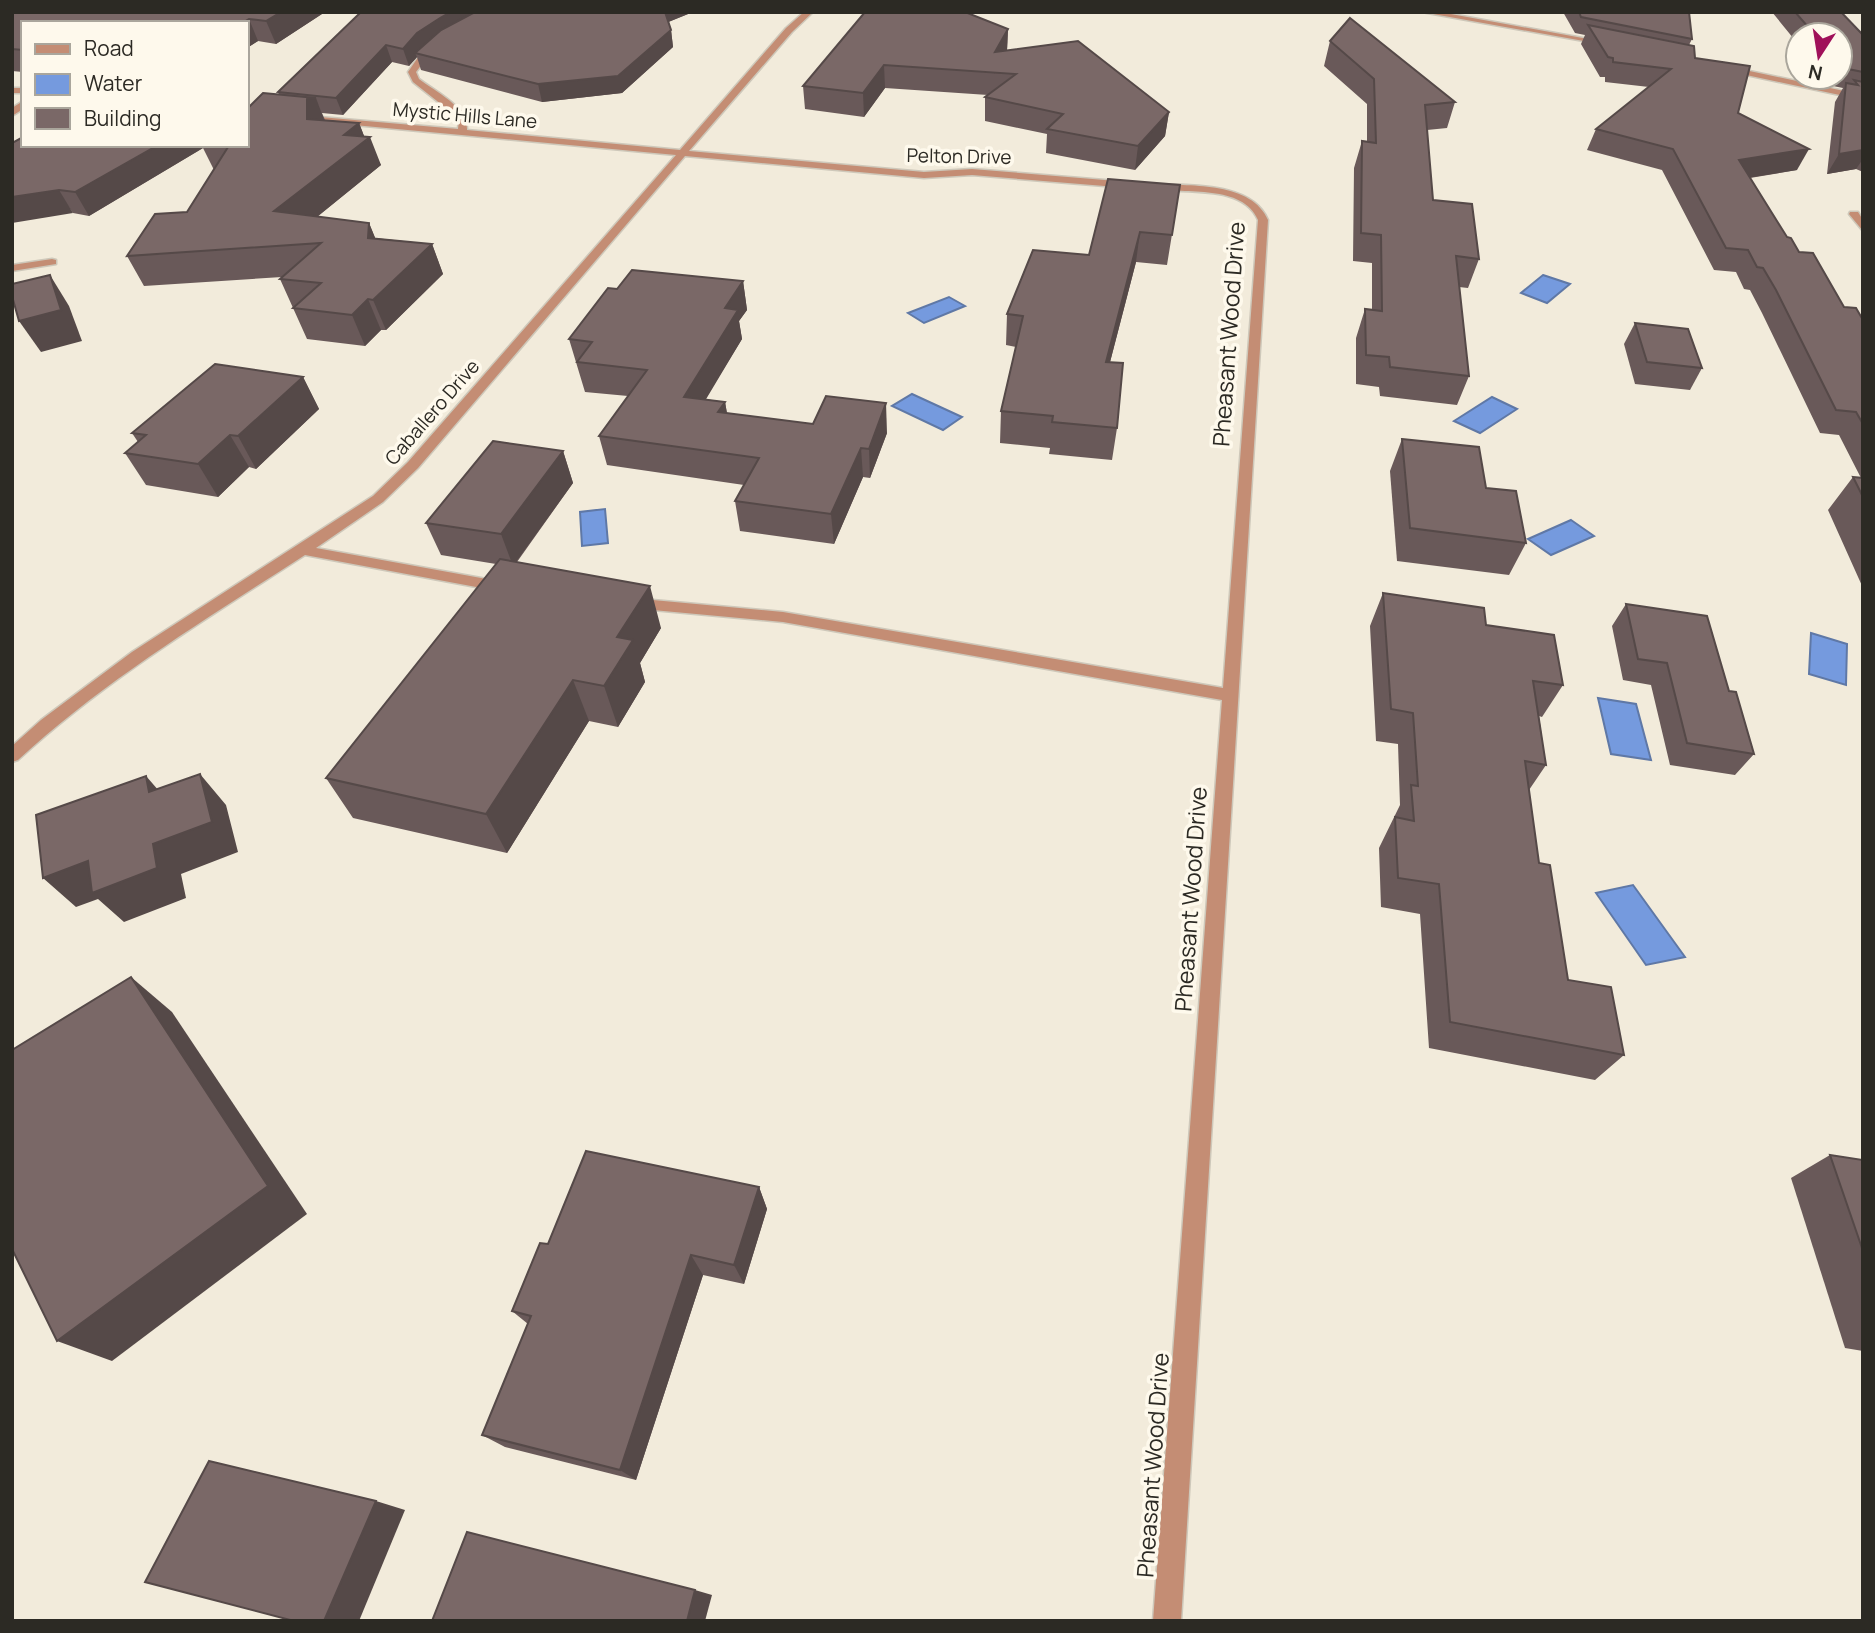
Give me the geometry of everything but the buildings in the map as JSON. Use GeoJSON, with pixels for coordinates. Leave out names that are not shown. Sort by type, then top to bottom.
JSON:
{"type":"FeatureCollection","features":[{"type":"Feature","properties":{"kind":"street","name":"Caballero Drive"},"geometry":{"type":"LineString","coordinates":[[12,756],[47,724],[137,656],[378,499],[413,465],[681,153],[789,30],[809,12]]}},
{"type":"Feature","properties":{"kind":"street"},"geometry":{"type":"LineString","coordinates":[[1426,12],[1529,24],[1619,46]]}},
{"type":"Feature","properties":{"kind":"street"},"geometry":{"type":"LineString","coordinates":[[444,44],[422,58],[412,72],[416,80],[459,114],[463,120],[462,132]]}},
{"type":"Feature","properties":{"kind":"street"},"geometry":{"type":"LineString","coordinates":[[1718,66],[1863,98]]}},
{"type":"Feature","properties":{"kind":"street","name":"Mystic Hills Lane"},"geometry":{"type":"LineString","coordinates":[[287,115],[681,153]]}},
{"type":"Feature","properties":{"kind":"street","name":"Pelton Drive"},"geometry":{"type":"LineString","coordinates":[[681,153],[924,175],[972,172],[1135,185]]}},
{"type":"Feature","properties":{"kind":"street","name":"Pheasant Wood Drive"},"geometry":{"type":"LineString","coordinates":[[1148,186],[1236,196],[1257,206],[1263,220],[1167,1621]]}},
{"type":"Feature","properties":{"kind":"street"},"geometry":{"type":"LineString","coordinates":[[1854,215],[1863,228]]}},
{"type":"Feature","properties":{"kind":"street"},"geometry":{"type":"LineString","coordinates":[[12,268],[52,262]]}},
{"type":"Feature","properties":{"kind":"street"},"geometry":{"type":"LineString","coordinates":[[303,550],[515,588]]}},
{"type":"Feature","properties":{"kind":"street"},"geometry":{"type":"LineString","coordinates":[[612,601],[783,617],[1229,695]]}},
{"type":"Feature","properties":{"kind":"water"},"geometry":{"type":"Polygon","coordinates":[[[1543,275],[1570,284],[1547,303],[1521,293],[1543,275]]]}},
{"type":"Feature","properties":{"kind":"water"},"geometry":{"type":"Polygon","coordinates":[[[949,297],[965,306],[924,323],[908,313],[949,297]]]}},
{"type":"Feature","properties":{"kind":"water"},"geometry":{"type":"Polygon","coordinates":[[[912,394],[962,417],[943,430],[892,406],[912,394]]]}},
{"type":"Feature","properties":{"kind":"water"},"geometry":{"type":"Polygon","coordinates":[[[1492,397],[1517,409],[1480,433],[1454,421],[1492,397]]]}},
{"type":"Feature","properties":{"kind":"water"},"geometry":{"type":"Polygon","coordinates":[[[605,509],[608,543],[582,546],[580,512],[605,509]]]}},
{"type":"Feature","properties":{"kind":"water"},"geometry":{"type":"Polygon","coordinates":[[[1571,520],[1594,536],[1551,555],[1528,539],[1571,520]]]}},
{"type":"Feature","properties":{"kind":"water"},"geometry":{"type":"Polygon","coordinates":[[[1811,633],[1847,644],[1846,685],[1809,674],[1811,633]]]}},
{"type":"Feature","properties":{"kind":"water"},"geometry":{"type":"Polygon","coordinates":[[[1598,698],[1636,704],[1651,760],[1611,754],[1598,698]]]}},
{"type":"Feature","properties":{"kind":"water"},"geometry":{"type":"Polygon","coordinates":[[[1633,885],[1685,957],[1646,965],[1596,893],[1633,885]]]}}]}
